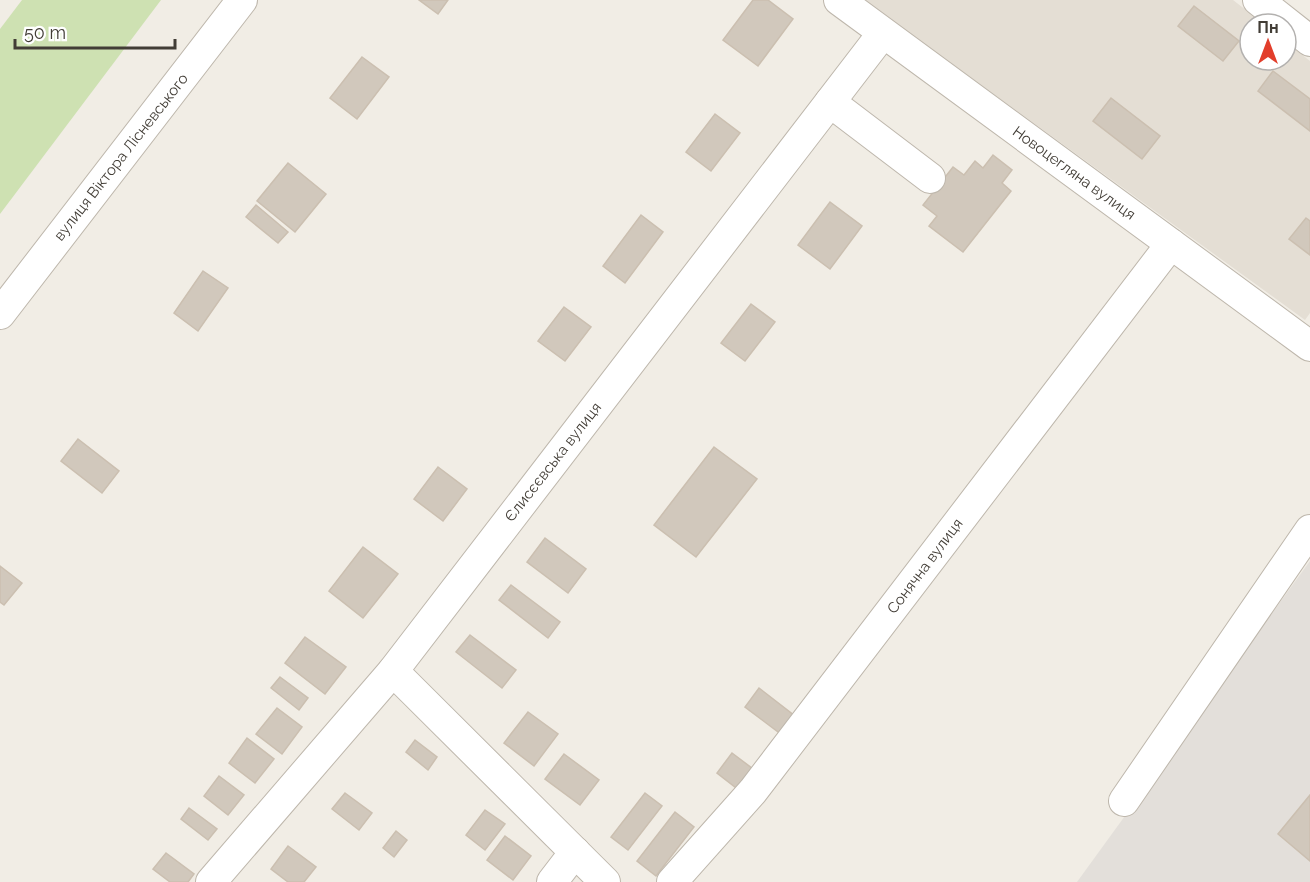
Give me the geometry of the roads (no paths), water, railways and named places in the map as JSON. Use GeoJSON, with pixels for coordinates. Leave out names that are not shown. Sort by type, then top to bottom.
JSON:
{"type":"FeatureCollection","features":[{"type":"Feature","properties":{"kind":"street","name":"вулиця Віктора Лісневського"},"geometry":{"type":"LineString","coordinates":[[0,314],[242,0]]}},
{"type":"Feature","properties":{"kind":"street","name":"Новоцегляна вулиця"},"geometry":{"type":"LineString","coordinates":[[839,0],[1310,346]]}},
{"type":"Feature","properties":{"kind":"street"},"geometry":{"type":"LineString","coordinates":[[1258,0],[1310,41]]}},
{"type":"Feature","properties":{"kind":"street","name":"Єлисєєвська вулиця"},"geometry":{"type":"LineString","coordinates":[[212,882],[393,671],[883,33]]}},
{"type":"Feature","properties":{"kind":"street"},"geometry":{"type":"LineString","coordinates":[[830,102],[930,178]]}},
{"type":"Feature","properties":{"kind":"street","name":"Сонячна вулиця"},"geometry":{"type":"LineString","coordinates":[[672,882],[753,791],[1171,244]]}},
{"type":"Feature","properties":{"kind":"street"},"geometry":{"type":"LineString","coordinates":[[1124,801],[1310,530]]}},
{"type":"Feature","properties":{"kind":"street"},"geometry":{"type":"LineString","coordinates":[[393,671],[605,882]]}},
{"type":"Feature","properties":{"kind":"street"},"geometry":{"type":"LineString","coordinates":[[552,882],[575,852]]}}]}
